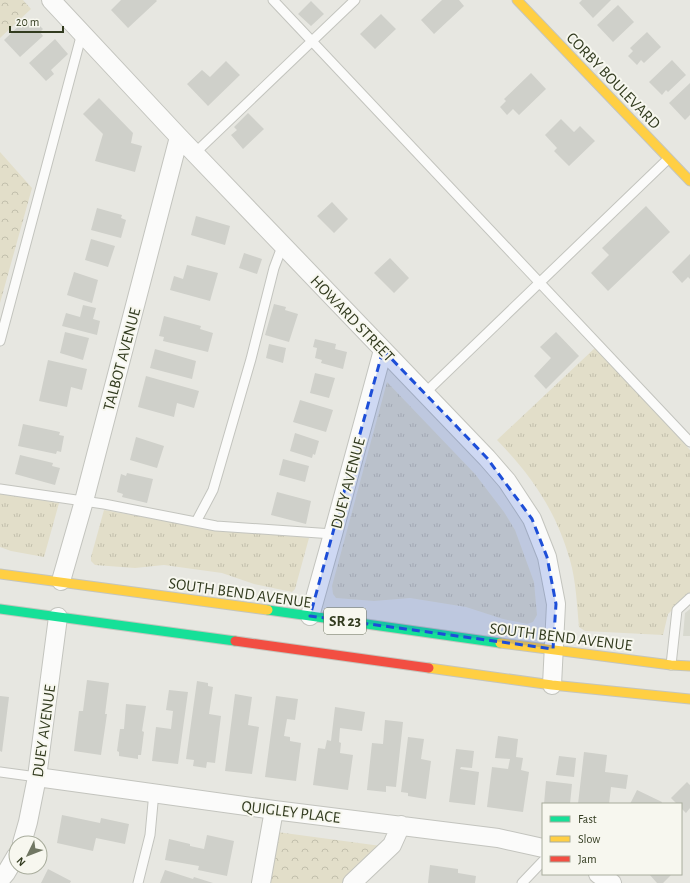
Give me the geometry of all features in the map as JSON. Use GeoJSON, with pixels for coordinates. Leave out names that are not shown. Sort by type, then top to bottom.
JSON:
{"type":"FeatureCollection","features":[{"type":"Feature","properties":{"kind":"main road","name":"CORBY BOULEVARD"},"geometry":{"type":"LineString","coordinates":[[525,2],[668,159],[690,181]]}},
{"type":"Feature","properties":{"kind":"main road","name":"SOUTH BEND AVENUE"},"geometry":{"type":"LineString","coordinates":[[0,574],[61,581],[177,599],[310,616],[460,638],[671,665],[690,666]]}},
{"type":"Feature","properties":{"kind":"main road","name":"SR 23"},"geometry":{"type":"LineString","coordinates":[[0,609],[552,685],[626,694],[690,699]]}},
{"type":"Feature","properties":{"kind":"street","name":"HOWARD STREET"},"geometry":{"type":"LineString","coordinates":[[51,0],[179,137],[283,244],[487,458],[507,481],[532,519],[547,557],[556,604],[552,685]]}},
{"type":"Feature","properties":{"kind":"street","name":"TALBOT AVENUE"},"geometry":{"type":"LineString","coordinates":[[61,581],[84,501],[179,137]]}},
{"type":"Feature","properties":{"kind":"street","name":"DUEY AVENUE"},"geometry":{"type":"LineString","coordinates":[[310,616],[383,350]]}},
{"type":"Feature","properties":{"kind":"street","name":"DUEY AVENUE"},"geometry":{"type":"LineString","coordinates":[[24,835],[37,777],[58,617]]}},
{"type":"Feature","properties":{"kind":"street","name":"QUIGLEY PLACE"},"geometry":{"type":"LineString","coordinates":[[37,777],[154,792],[274,810],[498,838],[542,848]]}},
{"type":"Feature","properties":{"kind":"street"},"geometry":{"type":"LineString","coordinates":[[261,883],[274,810]]}},
{"type":"Feature","properties":{"kind":"street"},"geometry":{"type":"LineString","coordinates":[[352,883],[392,845],[401,825]]}},
{"type":"Feature","properties":{"kind":"street"},"geometry":{"type":"LineString","coordinates":[[0,880],[8,870]]}},
{"type":"Feature","properties":{"kind":"street"},"geometry":{"type":"LineString","coordinates":[[600,875],[612,883]]}},
{"type":"Feature","properties":{"kind":"lane"},"geometry":{"type":"LineString","coordinates":[[273,0],[690,442]]}},
{"type":"Feature","properties":{"kind":"lane"},"geometry":{"type":"LineString","coordinates":[[195,153],[355,0]]}},
{"type":"Feature","properties":{"kind":"lane"},"geometry":{"type":"LineString","coordinates":[[0,341],[82,33]]}},
{"type":"Feature","properties":{"kind":"lane"},"geometry":{"type":"LineString","coordinates":[[425,393],[668,159]]}},
{"type":"Feature","properties":{"kind":"lane"},"geometry":{"type":"LineString","coordinates":[[196,522],[213,490],[251,359],[274,268],[283,244]]}},
{"type":"Feature","properties":{"kind":"lane"},"geometry":{"type":"LineString","coordinates":[[0,489],[84,501],[216,526],[333,534]]}},
{"type":"Feature","properties":{"kind":"lane"},"geometry":{"type":"LineString","coordinates":[[671,665],[677,610],[690,598]]}},
{"type":"Feature","properties":{"kind":"lane"},"geometry":{"type":"LineString","coordinates":[[0,772],[37,777]]}},
{"type":"Feature","properties":{"kind":"lane"},"geometry":{"type":"LineString","coordinates":[[138,883],[150,835],[154,792]]}},
{"type":"Feature","properties":{"kind":"lane"},"geometry":{"type":"LineString","coordinates":[[522,883],[542,862]]}},
{"type":"Feature","properties":{"kind":"highlighted area"},"geometry":{"type":"Polygon","coordinates":[[[383,350],[487,458],[532,519],[547,557],[556,604],[553,649],[310,616],[383,350]]]}},
{"type":"Feature","properties":{"kind":"shaded area"},"geometry":{"type":"Polygon","coordinates":[[[690,609],[690,636],[683,636],[685,613],[690,609]]]}},
{"type":"Feature","properties":{"kind":"green space"},"geometry":{"type":"Polygon","coordinates":[[[0,0],[23,0],[31,9],[0,38],[0,0]]]}},
{"type":"Feature","properties":{"kind":"green space"},"geometry":{"type":"Polygon","coordinates":[[[0,152],[32,188],[0,303],[0,152]]]}},
{"type":"Feature","properties":{"kind":"green space"},"geometry":{"type":"Polygon","coordinates":[[[596,347],[690,450],[690,593],[668,614],[663,635],[585,631],[579,627],[574,576],[558,526],[532,481],[510,453],[497,440],[596,347]]]}},
{"type":"Feature","properties":{"kind":"green space"},"geometry":{"type":"Polygon","coordinates":[[[387,382],[475,474],[504,512],[515,530],[534,582],[537,615],[533,622],[527,624],[503,619],[466,607],[410,598],[374,601],[336,598],[333,594],[332,586],[387,382]]]}},
{"type":"Feature","properties":{"kind":"green space"},"geometry":{"type":"Polygon","coordinates":[[[0,494],[59,503],[44,557],[11,551],[0,547],[0,494]]]}},
{"type":"Feature","properties":{"kind":"green space"},"geometry":{"type":"Polygon","coordinates":[[[104,510],[200,527],[309,538],[295,589],[292,592],[254,584],[222,573],[164,565],[135,568],[95,565],[91,561],[91,557],[104,510]]]}},
{"type":"Feature","properties":{"kind":"green space"},"geometry":{"type":"Polygon","coordinates":[[[277,832],[381,846],[342,883],[266,883],[277,832]]]}},
{"type":"Feature","properties":{"kind":"building"},"geometry":{"type":"Polygon","coordinates":[[[121,0],[157,1],[128,28],[111,10],[121,0]]]}},
{"type":"Feature","properties":{"kind":"building"},"geometry":{"type":"Polygon","coordinates":[[[442,0],[459,0],[464,6],[434,34],[421,20],[442,0]]]}},
{"type":"Feature","properties":{"kind":"building"},"geometry":{"type":"Polygon","coordinates":[[[582,0],[611,0],[593,18],[579,3],[582,0]]]}},
{"type":"Feature","properties":{"kind":"building"},"geometry":{"type":"Polygon","coordinates":[[[311,1],[324,14],[311,26],[298,14],[311,1]]]}},
{"type":"Feature","properties":{"kind":"building"},"geometry":{"type":"Polygon","coordinates":[[[618,5],[634,22],[613,42],[597,25],[618,5]]]}},
{"type":"Feature","properties":{"kind":"building"},"geometry":{"type":"Polygon","coordinates":[[[381,14],[396,29],[375,49],[360,34],[381,14]]]}},
{"type":"Feature","properties":{"kind":"building"},"geometry":{"type":"Polygon","coordinates":[[[26,19],[29,22],[33,19],[43,29],[40,32],[43,36],[20,57],[4,40],[26,19]]]}},
{"type":"Feature","properties":{"kind":"building"},"geometry":{"type":"Polygon","coordinates":[[[647,32],[661,47],[644,63],[641,60],[637,65],[628,56],[633,51],[630,48],[647,32]]]}},
{"type":"Feature","properties":{"kind":"building"},"geometry":{"type":"Polygon","coordinates":[[[55,39],[68,54],[51,70],[54,74],[46,81],[29,63],[55,39]]]}},
{"type":"Feature","properties":{"kind":"building"},"geometry":{"type":"Polygon","coordinates":[[[672,60],[686,75],[668,92],[666,90],[662,95],[649,82],[672,60]]]}},
{"type":"Feature","properties":{"kind":"building"},"geometry":{"type":"Polygon","coordinates":[[[226,61],[240,75],[208,106],[187,84],[202,70],[210,77],[226,61]]]}},
{"type":"Feature","properties":{"kind":"building"},"geometry":{"type":"Polygon","coordinates":[[[531,73],[546,89],[519,115],[513,109],[507,115],[500,107],[506,101],[504,99],[531,73]]]}},
{"type":"Feature","properties":{"kind":"building"},"geometry":{"type":"Polygon","coordinates":[[[690,83],[690,115],[685,120],[669,103],[690,83]]]}},
{"type":"Feature","properties":{"kind":"building"},"geometry":{"type":"Polygon","coordinates":[[[99,98],[133,133],[131,143],[142,146],[135,172],[95,161],[103,134],[83,114],[99,98]]]}},
{"type":"Feature","properties":{"kind":"building"},"geometry":{"type":"Polygon","coordinates":[[[248,113],[264,129],[243,149],[231,135],[237,130],[234,127],[248,113]]]}},
{"type":"Feature","properties":{"kind":"building"},"geometry":{"type":"Polygon","coordinates":[[[561,119],[574,132],[580,126],[595,141],[569,166],[554,151],[557,148],[545,135],[561,119]]]}},
{"type":"Feature","properties":{"kind":"building"},"geometry":{"type":"Polygon","coordinates":[[[332,202],[348,219],[334,233],[317,216],[332,202]]]}},
{"type":"Feature","properties":{"kind":"building"},"geometry":{"type":"Polygon","coordinates":[[[646,206],[670,232],[608,291],[591,273],[609,255],[602,248],[646,206]]]}},
{"type":"Feature","properties":{"kind":"building"},"geometry":{"type":"Polygon","coordinates":[[[97,208],[122,215],[121,218],[126,220],[121,238],[91,230],[97,208]]]}},
{"type":"Feature","properties":{"kind":"building"},"geometry":{"type":"Polygon","coordinates":[[[196,216],[230,226],[225,245],[191,235],[196,216]]]}},
{"type":"Feature","properties":{"kind":"building"},"geometry":{"type":"Polygon","coordinates":[[[91,239],[115,246],[108,267],[85,260],[91,239]]]}},
{"type":"Feature","properties":{"kind":"building"},"geometry":{"type":"Polygon","coordinates":[[[244,253],[262,259],[257,274],[239,268],[244,253]]]}},
{"type":"Feature","properties":{"kind":"building"},"geometry":{"type":"Polygon","coordinates":[[[690,254],[690,279],[688,277],[682,283],[672,272],[690,254]]]}},
{"type":"Feature","properties":{"kind":"building"},"geometry":{"type":"Polygon","coordinates":[[[390,258],[409,278],[394,293],[374,273],[390,258]]]}},
{"type":"Feature","properties":{"kind":"building"},"geometry":{"type":"Polygon","coordinates":[[[187,265],[218,273],[210,301],[170,290],[174,276],[183,279],[187,265]]]}},
{"type":"Feature","properties":{"kind":"building"},"geometry":{"type":"Polygon","coordinates":[[[74,272],[98,280],[92,303],[67,295],[74,272]]]}},
{"type":"Feature","properties":{"kind":"building"},"geometry":{"type":"Polygon","coordinates":[[[274,304],[286,307],[285,310],[298,314],[289,342],[265,335],[274,304]]]}},
{"type":"Feature","properties":{"kind":"building"},"geometry":{"type":"Polygon","coordinates":[[[83,305],[96,308],[93,319],[100,321],[97,335],[62,326],[66,313],[80,317],[83,305]]]}},
{"type":"Feature","properties":{"kind":"building"},"geometry":{"type":"Polygon","coordinates":[[[164,316],[201,326],[200,329],[213,333],[208,352],[163,341],[164,337],[159,336],[164,316]]]}},
{"type":"Feature","properties":{"kind":"building"},"geometry":{"type":"Polygon","coordinates":[[[65,332],[89,338],[83,360],[60,353],[65,332]]]}},
{"type":"Feature","properties":{"kind":"building"},"geometry":{"type":"Polygon","coordinates":[[[556,332],[579,356],[546,389],[534,376],[551,358],[540,347],[556,332]]]}},
{"type":"Feature","properties":{"kind":"building"},"geometry":{"type":"Polygon","coordinates":[[[315,339],[336,344],[335,349],[347,352],[343,369],[321,363],[322,360],[315,358],[317,348],[313,347],[315,339]]]}},
{"type":"Feature","properties":{"kind":"building"},"geometry":{"type":"Polygon","coordinates":[[[269,344],[286,348],[283,363],[266,358],[269,344]]]}},
{"type":"Feature","properties":{"kind":"building"},"geometry":{"type":"Polygon","coordinates":[[[155,349],[196,361],[192,379],[150,368],[155,349]]]}},
{"type":"Feature","properties":{"kind":"building"},"geometry":{"type":"Polygon","coordinates":[[[48,360],[87,369],[82,390],[71,387],[67,407],[39,401],[48,360]]]}},
{"type":"Feature","properties":{"kind":"building"},"geometry":{"type":"Polygon","coordinates":[[[315,373],[335,378],[329,398],[310,393],[315,373]]]}},
{"type":"Feature","properties":{"kind":"building"},"geometry":{"type":"Polygon","coordinates":[[[146,376],[199,391],[194,408],[177,403],[174,417],[138,407],[146,376]]]}},
{"type":"Feature","properties":{"kind":"building"},"geometry":{"type":"Polygon","coordinates":[[[300,400],[333,410],[326,432],[293,422],[300,400]]]}},
{"type":"Feature","properties":{"kind":"building"},"geometry":{"type":"Polygon","coordinates":[[[23,424],[60,432],[59,435],[64,436],[61,452],[57,451],[56,454],[18,446],[23,424]]]}},
{"type":"Feature","properties":{"kind":"building"},"geometry":{"type":"Polygon","coordinates":[[[295,433],[319,441],[315,455],[313,454],[312,458],[290,451],[295,433]]]}},
{"type":"Feature","properties":{"kind":"building"},"geometry":{"type":"Polygon","coordinates":[[[136,437],[164,446],[157,468],[130,460],[136,437]]]}},
{"type":"Feature","properties":{"kind":"building"},"geometry":{"type":"Polygon","coordinates":[[[20,455],[53,463],[52,466],[60,468],[55,485],[15,474],[20,455]]]}},
{"type":"Feature","properties":{"kind":"building"},"geometry":{"type":"Polygon","coordinates":[[[283,459],[309,466],[305,482],[279,475],[283,459]]]}},
{"type":"Feature","properties":{"kind":"building"},"geometry":{"type":"Polygon","coordinates":[[[127,473],[153,479],[147,503],[122,497],[123,494],[117,492],[121,474],[126,476],[127,473]]]}},
{"type":"Feature","properties":{"kind":"building"},"geometry":{"type":"Polygon","coordinates":[[[277,492],[311,501],[306,524],[271,515],[277,492]]]}},
{"type":"Feature","properties":{"kind":"building"},"geometry":{"type":"Polygon","coordinates":[[[87,680],[109,683],[105,714],[107,714],[101,755],[74,751],[79,711],[83,711],[87,680]]]}},
{"type":"Feature","properties":{"kind":"building"},"geometry":{"type":"Polygon","coordinates":[[[197,681],[208,683],[208,686],[213,687],[209,714],[221,716],[215,763],[207,762],[206,768],[193,766],[194,760],[186,759],[197,681]]]}},
{"type":"Feature","properties":{"kind":"building"},"geometry":{"type":"Polygon","coordinates":[[[169,690],[188,692],[178,764],[152,761],[156,727],[171,729],[173,711],[166,710],[169,690]]]}},
{"type":"Feature","properties":{"kind":"building"},"geometry":{"type":"Polygon","coordinates":[[[235,694],[252,697],[248,725],[259,727],[252,774],[225,771],[235,694]]]}},
{"type":"Feature","properties":{"kind":"building"},"geometry":{"type":"Polygon","coordinates":[[[0,696],[9,697],[2,752],[0,751],[0,696]]]}},
{"type":"Feature","properties":{"kind":"building"},"geometry":{"type":"Polygon","coordinates":[[[276,696],[298,699],[295,720],[287,719],[284,736],[290,737],[290,741],[301,743],[296,781],[265,777],[276,696]]]}},
{"type":"Feature","properties":{"kind":"building"},"geometry":{"type":"Polygon","coordinates":[[[126,704],[146,706],[142,731],[144,732],[141,755],[138,755],[138,759],[119,756],[119,752],[117,751],[120,729],[124,729],[126,704]]]}},
{"type":"Feature","properties":{"kind":"building"},"geometry":{"type":"Polygon","coordinates":[[[335,707],[365,712],[362,731],[340,728],[340,753],[353,755],[348,790],[313,785],[318,748],[325,749],[327,740],[331,741],[335,707]]]}},
{"type":"Feature","properties":{"kind":"building"},"geometry":{"type":"Polygon","coordinates":[[[385,720],[403,722],[396,787],[386,786],[386,792],[367,790],[372,743],[383,744],[385,720]]]}},
{"type":"Feature","properties":{"kind":"building"},"geometry":{"type":"Polygon","coordinates":[[[498,736],[518,739],[516,757],[523,758],[521,770],[529,772],[523,812],[487,807],[492,767],[508,769],[510,759],[495,758],[498,736]]]}},
{"type":"Feature","properties":{"kind":"building"},"geometry":{"type":"Polygon","coordinates":[[[408,737],[424,739],[421,759],[431,761],[426,799],[408,796],[408,793],[401,792],[408,737]]]}},
{"type":"Feature","properties":{"kind":"building"},"geometry":{"type":"Polygon","coordinates":[[[456,749],[474,751],[472,768],[461,767],[460,769],[479,772],[475,805],[449,802],[456,749]]]}},
{"type":"Feature","properties":{"kind":"building"},"geometry":{"type":"Polygon","coordinates":[[[584,752],[607,755],[605,772],[628,775],[626,789],[611,787],[609,803],[578,803],[584,752]]]}},
{"type":"Feature","properties":{"kind":"building"},"geometry":{"type":"Polygon","coordinates":[[[559,756],[576,758],[574,777],[556,775],[559,756]]]}},
{"type":"Feature","properties":{"kind":"building"},"geometry":{"type":"Polygon","coordinates":[[[546,781],[572,784],[570,803],[544,803],[546,781]]]}},
{"type":"Feature","properties":{"kind":"building"},"geometry":{"type":"Polygon","coordinates":[[[687,782],[690,785],[690,808],[686,813],[682,809],[682,803],[676,803],[671,798],[687,782]]]}},
{"type":"Feature","properties":{"kind":"building"},"geometry":{"type":"Polygon","coordinates":[[[637,790],[662,802],[662,803],[630,803],[637,790]]]}},
{"type":"Feature","properties":{"kind":"building"},"geometry":{"type":"Polygon","coordinates":[[[62,815],[100,823],[101,818],[129,824],[125,844],[96,838],[93,851],[57,843],[62,815]]]}},
{"type":"Feature","properties":{"kind":"building"},"geometry":{"type":"Polygon","coordinates":[[[207,835],[234,841],[227,876],[198,870],[199,866],[165,860],[169,839],[204,849],[207,835]]]}},
{"type":"Feature","properties":{"kind":"building"},"geometry":{"type":"Polygon","coordinates":[[[430,865],[458,869],[458,873],[476,876],[475,883],[428,883],[430,865]]]}},
{"type":"Feature","properties":{"kind":"building"},"geometry":{"type":"Polygon","coordinates":[[[48,869],[71,881],[70,883],[41,883],[45,875],[48,875],[48,869]]]}},
{"type":"Feature","properties":{"kind":"building"},"geometry":{"type":"Polygon","coordinates":[[[165,870],[193,879],[194,877],[213,883],[160,883],[165,870]]]}},
{"type":"Feature","properties":{"kind":"building"},"geometry":{"type":"Polygon","coordinates":[[[650,875],[671,875],[663,883],[657,883],[650,875]]]}},
{"type":"Feature","properties":{"kind":"traffic: fast"},"geometry":{"type":"LineString","coordinates":[[0,609],[235,641]]}},
{"type":"Feature","properties":{"kind":"traffic: fast"},"geometry":{"type":"LineString","coordinates":[[268,610],[500,643]]}},
{"type":"Feature","properties":{"kind":"traffic: slow"},"geometry":{"type":"LineString","coordinates":[[517,0],[690,181]]}},
{"type":"Feature","properties":{"kind":"traffic: slow"},"geometry":{"type":"LineString","coordinates":[[0,574],[268,610]]}},
{"type":"Feature","properties":{"kind":"traffic: slow"},"geometry":{"type":"LineString","coordinates":[[500,643],[671,665],[690,666]]}},
{"type":"Feature","properties":{"kind":"traffic: slow"},"geometry":{"type":"LineString","coordinates":[[429,668],[552,685],[690,699]]}},
{"type":"Feature","properties":{"kind":"traffic: jam"},"geometry":{"type":"LineString","coordinates":[[235,641],[429,668]]}}]}
